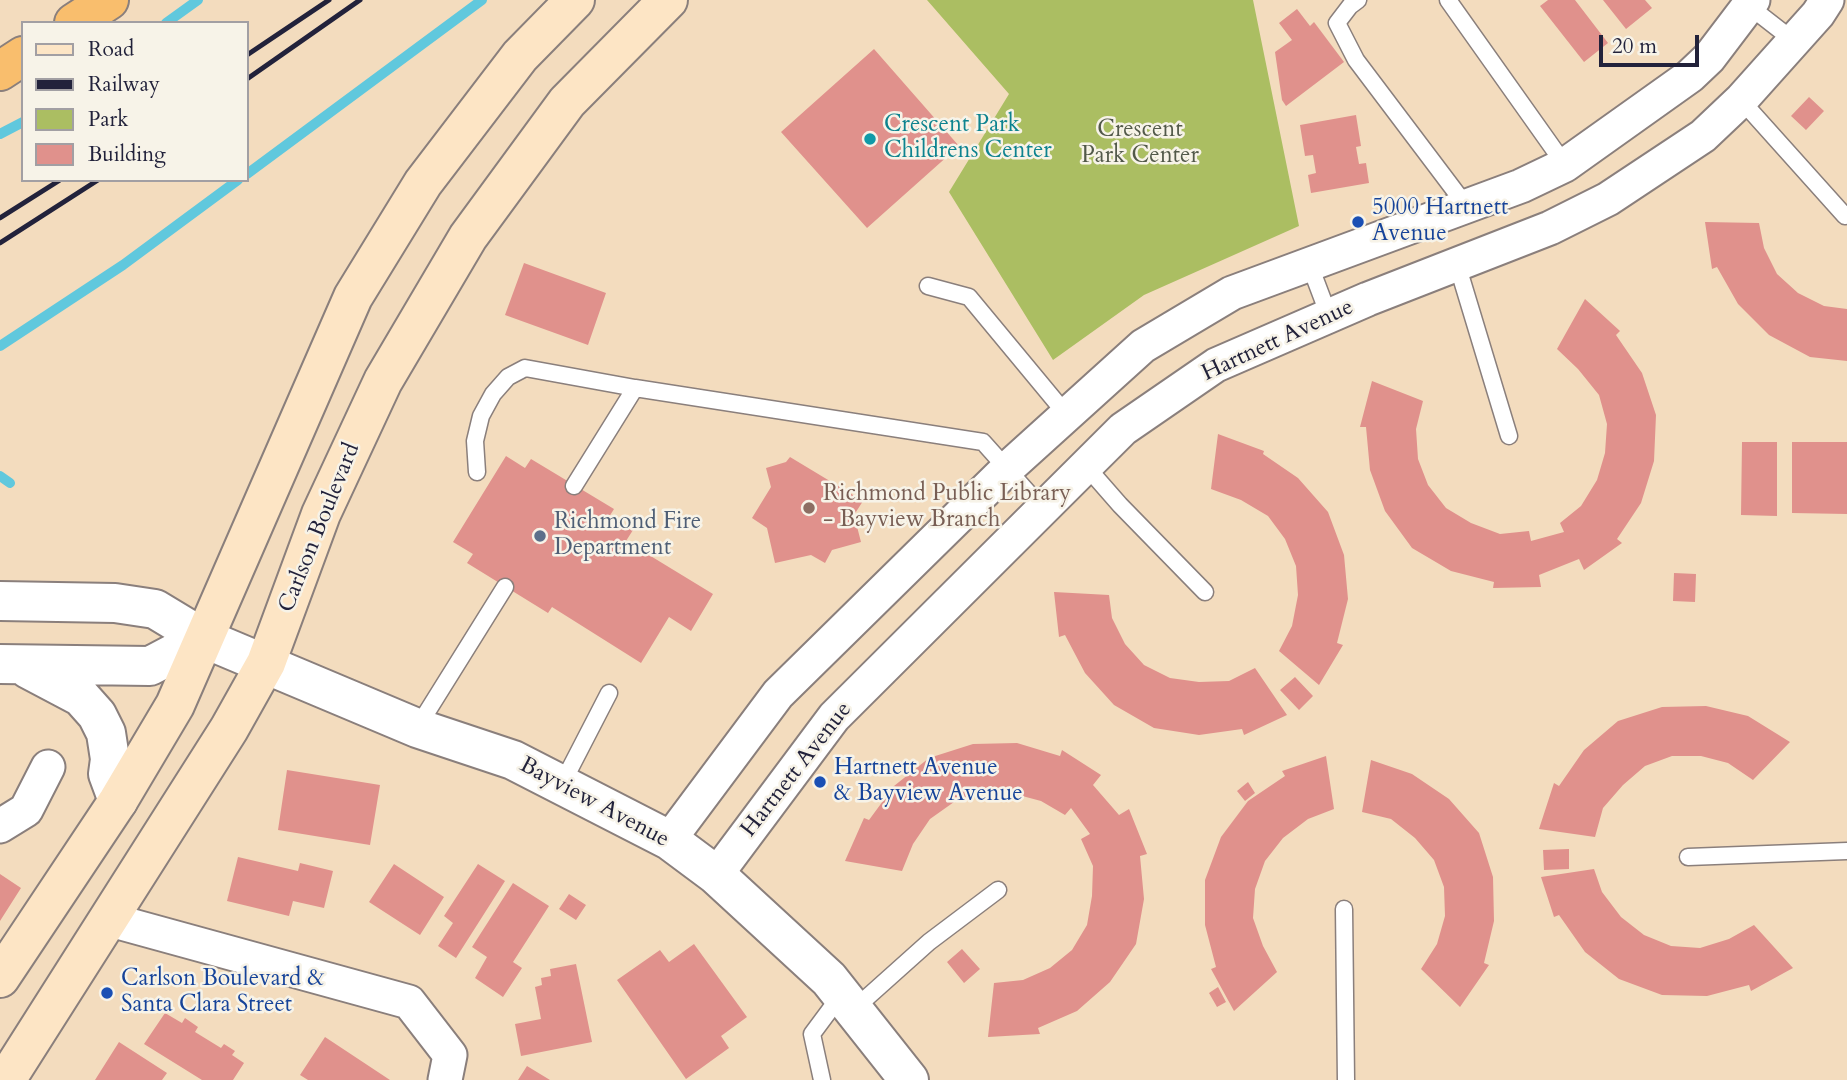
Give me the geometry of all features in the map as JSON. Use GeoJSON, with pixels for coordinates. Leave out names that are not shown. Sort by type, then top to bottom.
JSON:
{"type":"FeatureCollection","features":[{"type":"Feature","properties":{"kind":"highway"},"geometry":{"type":"LineString","coordinates":[[77,21],[109,0]]}},
{"type":"Feature","properties":{"kind":"highway"},"geometry":{"type":"LineString","coordinates":[[0,71],[21,57]]}},
{"type":"Feature","properties":{"kind":"main road"},"geometry":{"type":"LineString","coordinates":[[0,978],[118,801],[174,705],[353,296],[423,183],[520,56],[575,0]]}},
{"type":"Feature","properties":{"kind":"main road","name":"Carlson Boulevard"},"geometry":{"type":"LineString","coordinates":[[6,1080],[229,729],[266,663],[321,514],[383,381],[468,237],[567,102],[668,0]]}},
{"type":"Feature","properties":{"kind":"street","name":"Hartnett Avenue"},"geometry":{"type":"LineString","coordinates":[[716,875],[834,717],[1085,464],[1124,429],[1216,365],[1329,316],[1550,228],[1608,199],[1703,136],[1741,100],[1827,0]]}},
{"type":"Feature","properties":{"kind":"street"},"geometry":{"type":"LineString","coordinates":[[669,840],[778,694],[1008,468],[1143,346],[1232,293],[1521,186],[1565,165],[1689,76],[1709,58],[1751,3]]}},
{"type":"Feature","properties":{"kind":"street","name":"Bayview Avenue"},"geometry":{"type":"LineString","coordinates":[[10,601],[115,603],[155,609],[204,638],[417,728],[513,760],[669,840],[716,875],[828,979],[909,1080]]}},
{"type":"Feature","properties":{"kind":"street"},"geometry":{"type":"LineString","coordinates":[[10,664],[150,666],[204,638]]}},
{"type":"Feature","properties":{"kind":"street"},"geometry":{"type":"LineString","coordinates":[[10,664],[75,693],[97,715],[106,733],[110,759],[108,774],[118,801]]}},
{"type":"Feature","properties":{"kind":"street"},"geometry":{"type":"LineString","coordinates":[[0,826],[26,810],[48,766]]}},
{"type":"Feature","properties":{"kind":"street"},"geometry":{"type":"LineString","coordinates":[[107,919],[409,1002],[450,1055],[445,1080]]}},
{"type":"Feature","properties":{"kind":"lane"},"geometry":{"type":"LineString","coordinates":[[1358,0],[1337,23],[1356,60],[1467,206]]}},
{"type":"Feature","properties":{"kind":"lane"},"geometry":{"type":"LineString","coordinates":[[1448,0],[1565,165]]}},
{"type":"Feature","properties":{"kind":"lane"},"geometry":{"type":"LineString","coordinates":[[1751,3],[1794,41]]}},
{"type":"Feature","properties":{"kind":"lane"},"geometry":{"type":"LineString","coordinates":[[1741,100],[1845,216]]}},
{"type":"Feature","properties":{"kind":"lane"},"geometry":{"type":"LineString","coordinates":[[1309,263],[1329,316]]}},
{"type":"Feature","properties":{"kind":"lane"},"geometry":{"type":"LineString","coordinates":[[1457,264],[1509,436]]}},
{"type":"Feature","properties":{"kind":"lane"},"geometry":{"type":"LineString","coordinates":[[928,286],[969,297],[1066,414]]}},
{"type":"Feature","properties":{"kind":"lane"},"geometry":{"type":"LineString","coordinates":[[477,472],[475,441],[481,416],[493,394],[508,377],[525,368],[635,388],[983,442],[1042,508]]}},
{"type":"Feature","properties":{"kind":"lane"},"geometry":{"type":"LineString","coordinates":[[574,486],[635,388]]}},
{"type":"Feature","properties":{"kind":"lane"},"geometry":{"type":"LineString","coordinates":[[1085,464],[1120,505],[1205,592]]}},
{"type":"Feature","properties":{"kind":"lane"},"geometry":{"type":"LineString","coordinates":[[417,728],[505,587]]}},
{"type":"Feature","properties":{"kind":"lane"},"geometry":{"type":"LineString","coordinates":[[561,786],[609,693]]}},
{"type":"Feature","properties":{"kind":"lane"},"geometry":{"type":"LineString","coordinates":[[1688,857],[1847,851]]}},
{"type":"Feature","properties":{"kind":"lane"},"geometry":{"type":"LineString","coordinates":[[822,1080],[812,1034],[847,1002],[998,890]]}},
{"type":"Feature","properties":{"kind":"lane"},"geometry":{"type":"LineString","coordinates":[[1344,909],[1346,1080]]}},
{"type":"Feature","properties":{"kind":"green space","name":"Crescent Park Center"},"geometry":{"type":"Polygon","coordinates":[[[927,0],[1253,0],[1299,226],[1144,295],[1053,360],[949,192],[1009,94],[927,0]]]}},
{"type":"Feature","properties":{"kind":"building"},"geometry":{"type":"Polygon","coordinates":[[[1548,0],[1575,0],[1608,43],[1584,62],[1540,6],[1548,0]]]}},
{"type":"Feature","properties":{"kind":"building"},"geometry":{"type":"Polygon","coordinates":[[[1603,0],[1645,0],[1652,8],[1626,29],[1603,0]]]}},
{"type":"Feature","properties":{"kind":"building"},"geometry":{"type":"Polygon","coordinates":[[[1297,9],[1310,26],[1314,22],[1344,62],[1286,106],[1282,100],[1275,52],[1292,40],[1279,23],[1297,9]]]}},
{"type":"Feature","properties":{"kind":"building","name":"Crescent Park Childrens Center"},"geometry":{"type":"Polygon","coordinates":[[[874,49],[959,146],[867,228],[781,132],[874,49]]]}},
{"type":"Feature","properties":{"kind":"building"},"geometry":{"type":"Polygon","coordinates":[[[1809,97],[1824,111],[1806,130],[1791,116],[1809,97]]]}},
{"type":"Feature","properties":{"kind":"building"},"geometry":{"type":"Polygon","coordinates":[[[1356,115],[1361,146],[1356,147],[1359,164],[1366,163],[1369,183],[1311,193],[1308,175],[1316,173],[1313,155],[1305,156],[1300,125],[1356,115]]]}},
{"type":"Feature","properties":{"kind":"building"},"geometry":{"type":"Polygon","coordinates":[[[1705,222],[1759,223],[1764,248],[1777,274],[1798,293],[1824,306],[1847,309],[1847,361],[1810,357],[1769,335],[1738,304],[1717,267],[1712,269],[1705,222]]]}},
{"type":"Feature","properties":{"kind":"building"},"geometry":{"type":"Polygon","coordinates":[[[524,263],[606,293],[588,345],[505,315],[524,263]]]}},
{"type":"Feature","properties":{"kind":"building"},"geometry":{"type":"Polygon","coordinates":[[[1585,299],[1620,331],[1616,335],[1642,373],[1656,415],[1654,461],[1641,503],[1617,539],[1622,543],[1584,570],[1579,559],[1539,575],[1541,587],[1493,588],[1494,582],[1451,571],[1412,548],[1385,511],[1370,470],[1366,427],[1360,427],[1372,381],[1423,401],[1416,429],[1418,459],[1428,485],[1446,508],[1471,523],[1500,534],[1529,531],[1531,541],[1564,532],[1560,523],[1581,506],[1597,480],[1605,453],[1607,424],[1599,395],[1557,349],[1585,299]]]}},
{"type":"Feature","properties":{"kind":"building"},"geometry":{"type":"Polygon","coordinates":[[[1218,434],[1264,451],[1263,454],[1298,478],[1328,512],[1344,555],[1348,599],[1337,643],[1343,645],[1319,685],[1279,651],[1292,626],[1298,595],[1296,566],[1285,539],[1268,516],[1241,500],[1211,489],[1218,434]]]}},
{"type":"Feature","properties":{"kind":"building"},"geometry":{"type":"Polygon","coordinates":[[[1742,442],[1777,442],[1777,516],[1741,515],[1742,442]]]}},
{"type":"Feature","properties":{"kind":"building"},"geometry":{"type":"Polygon","coordinates":[[[1792,442],[1847,442],[1847,514],[1792,513],[1792,442]]]}},
{"type":"Feature","properties":{"kind":"building"},"geometry":{"type":"Polygon","coordinates":[[[506,456],[525,468],[531,459],[614,509],[609,517],[633,530],[626,541],[713,594],[691,631],[669,617],[641,663],[552,607],[548,613],[467,563],[473,554],[453,542],[506,456]]]}},
{"type":"Feature","properties":{"kind":"building","name":"Richmond Public Library - Bayview Branch"},"geometry":{"type":"Polygon","coordinates":[[[790,457],[863,501],[854,515],[861,542],[832,550],[825,563],[811,555],[775,563],[767,528],[752,518],[771,487],[766,468],[786,462],[790,457]]]}},
{"type":"Feature","properties":{"kind":"building"},"geometry":{"type":"Polygon","coordinates":[[[1674,573],[1696,574],[1695,602],[1673,601],[1674,573]]]}},
{"type":"Feature","properties":{"kind":"building"},"geometry":{"type":"Polygon","coordinates":[[[1054,592],[1109,595],[1112,618],[1125,644],[1144,665],[1170,678],[1199,682],[1229,681],[1255,668],[1287,715],[1244,735],[1242,729],[1199,735],[1154,728],[1114,705],[1085,673],[1065,635],[1059,637],[1054,592]]]}},
{"type":"Feature","properties":{"kind":"building"},"geometry":{"type":"Polygon","coordinates":[[[1295,677],[1313,696],[1299,710],[1280,690],[1295,677]]]}},
{"type":"Feature","properties":{"kind":"building"},"geometry":{"type":"Polygon","coordinates":[[[1706,706],[1748,716],[1790,742],[1753,780],[1728,763],[1701,756],[1672,756],[1645,766],[1623,785],[1603,808],[1595,837],[1539,829],[1554,783],[1559,786],[1584,750],[1618,721],[1662,707],[1706,706]]]}},
{"type":"Feature","properties":{"kind":"building"},"geometry":{"type":"Polygon","coordinates":[[[1017,743],[1060,756],[1062,750],[1101,775],[1093,785],[1119,815],[1129,809],[1147,854],[1140,856],[1144,899],[1136,944],[1110,982],[1077,1011],[1038,1028],[1040,1034],[988,1037],[994,983],[1023,980],[1050,968],[1072,950],[1087,925],[1093,866],[1081,839],[1090,834],[1071,808],[1065,815],[1041,801],[1011,793],[982,793],[954,802],[930,819],[913,844],[902,871],[845,861],[864,818],[869,820],[894,786],[929,758],[973,744],[1017,743]]]}},
{"type":"Feature","properties":{"kind":"building"},"geometry":{"type":"Polygon","coordinates":[[[1326,756],[1334,809],[1308,819],[1283,838],[1265,861],[1255,889],[1253,918],[1263,946],[1277,972],[1234,1011],[1211,969],[1216,967],[1205,925],[1205,880],[1221,837],[1248,801],[1285,776],[1282,771],[1326,756]]]}},
{"type":"Feature","properties":{"kind":"building"},"geometry":{"type":"Polygon","coordinates":[[[1371,760],[1412,774],[1449,799],[1479,833],[1493,877],[1494,921],[1484,963],[1489,965],[1460,1007],[1421,969],[1437,944],[1445,916],[1444,887],[1434,860],[1415,838],[1391,819],[1362,812],[1371,760]]]}},
{"type":"Feature","properties":{"kind":"building"},"geometry":{"type":"Polygon","coordinates":[[[287,770],[380,785],[370,845],[278,830],[287,770]]]}},
{"type":"Feature","properties":{"kind":"building"},"geometry":{"type":"Polygon","coordinates":[[[1248,782],[1255,793],[1245,801],[1237,791],[1248,782]]]}},
{"type":"Feature","properties":{"kind":"building"},"geometry":{"type":"Polygon","coordinates":[[[1569,849],[1569,869],[1544,870],[1543,850],[1569,849]]]}},
{"type":"Feature","properties":{"kind":"building"},"geometry":{"type":"Polygon","coordinates":[[[238,857],[298,871],[300,863],[333,871],[324,908],[293,901],[289,916],[227,901],[238,857]]]}},
{"type":"Feature","properties":{"kind":"building"},"geometry":{"type":"Polygon","coordinates":[[[394,864],[444,897],[420,935],[369,902],[394,864]]]}},
{"type":"Feature","properties":{"kind":"building"},"geometry":{"type":"Polygon","coordinates":[[[478,864],[505,881],[456,958],[438,946],[453,923],[444,916],[478,864]]]}},
{"type":"Feature","properties":{"kind":"building"},"geometry":{"type":"Polygon","coordinates":[[[1594,869],[1602,892],[1621,917],[1644,935],[1671,946],[1700,948],[1729,939],[1754,925],[1793,968],[1751,991],[1749,985],[1707,996],[1662,995],[1619,979],[1585,952],[1559,915],[1554,917],[1541,877],[1594,869]]]}},
{"type":"Feature","properties":{"kind":"building"},"geometry":{"type":"Polygon","coordinates":[[[0,874],[21,888],[0,921],[0,874]]]}},
{"type":"Feature","properties":{"kind":"building"},"geometry":{"type":"Polygon","coordinates":[[[513,883],[549,906],[513,962],[522,968],[503,997],[475,978],[487,957],[472,947],[513,883]]]}},
{"type":"Feature","properties":{"kind":"building"},"geometry":{"type":"Polygon","coordinates":[[[569,894],[586,905],[576,920],[559,909],[569,894]]]}},
{"type":"Feature","properties":{"kind":"building"},"geometry":{"type":"Polygon","coordinates":[[[694,944],[747,1017],[721,1036],[729,1048],[686,1079],[617,980],[660,950],[669,962],[694,944]]]}},
{"type":"Feature","properties":{"kind":"building"},"geometry":{"type":"Polygon","coordinates":[[[962,949],[980,969],[964,983],[947,962],[962,949]]]}},
{"type":"Feature","properties":{"kind":"building"},"geometry":{"type":"Polygon","coordinates":[[[576,964],[592,1042],[521,1056],[515,1024],[541,1019],[535,987],[542,985],[541,978],[551,976],[550,969],[576,964]]]}},
{"type":"Feature","properties":{"kind":"building"},"geometry":{"type":"Polygon","coordinates":[[[1218,987],[1226,1002],[1217,1007],[1209,993],[1218,987]]]}},
{"type":"Feature","properties":{"kind":"building"},"geometry":{"type":"Polygon","coordinates":[[[165,1013],[182,1023],[185,1018],[198,1027],[195,1032],[221,1048],[224,1044],[235,1051],[232,1055],[244,1063],[233,1080],[202,1080],[144,1044],[165,1013]]]}},
{"type":"Feature","properties":{"kind":"building"},"geometry":{"type":"Polygon","coordinates":[[[325,1037],[390,1080],[308,1080],[300,1075],[325,1037]]]}},
{"type":"Feature","properties":{"kind":"building"},"geometry":{"type":"Polygon","coordinates":[[[119,1042],[167,1073],[162,1080],[95,1080],[119,1042]]]}},
{"type":"Feature","properties":{"kind":"building"},"geometry":{"type":"Polygon","coordinates":[[[527,1066],[550,1080],[518,1080],[527,1066]]]}},
{"type":"Feature","properties":{"kind":"waterway"},"geometry":{"type":"LineString","coordinates":[[169,21],[198,0]]}},
{"type":"Feature","properties":{"kind":"waterway"},"geometry":{"type":"LineString","coordinates":[[248,173],[482,0]]}},
{"type":"Feature","properties":{"kind":"waterway"},"geometry":{"type":"LineString","coordinates":[[0,134],[21,123]]}},
{"type":"Feature","properties":{"kind":"waterway"},"geometry":{"type":"LineString","coordinates":[[0,346],[123,265],[235,182]]}},
{"type":"Feature","properties":{"kind":"waterway"},"geometry":{"type":"LineString","coordinates":[[0,476],[10,483]]}},
{"type":"Feature","properties":{"kind":"railway"},"geometry":{"type":"LineString","coordinates":[[248,54],[329,0]]}},
{"type":"Feature","properties":{"kind":"railway"},"geometry":{"type":"LineString","coordinates":[[248,78],[360,0]]}},
{"type":"Feature","properties":{"kind":"railway"},"geometry":{"type":"LineString","coordinates":[[0,218],[57,182]]}},
{"type":"Feature","properties":{"kind":"railway"},"geometry":{"type":"LineString","coordinates":[[0,243],[95,182]]}},
{"type":"Feature","properties":{"kind":"place","name":"Crescent Park Childrens Center"},"geometry":{"type":"Point","coordinates":[870,139]}},
{"type":"Feature","properties":{"kind":"place","name":"5000 Hartnett Avenue"},"geometry":{"type":"Point","coordinates":[1358,222]}},
{"type":"Feature","properties":{"kind":"place","name":"Richmond Public Library - Bayview Branch"},"geometry":{"type":"Point","coordinates":[809,508]}},
{"type":"Feature","properties":{"kind":"place","name":"Richmond Fire Department"},"geometry":{"type":"Point","coordinates":[540,536]}},
{"type":"Feature","properties":{"kind":"place","name":"Hartnett Avenue & Bayview Avenue"},"geometry":{"type":"Point","coordinates":[820,782]}},
{"type":"Feature","properties":{"kind":"place","name":"Carlson Boulevard & Santa Clara Street"},"geometry":{"type":"Point","coordinates":[107,993]}}]}
